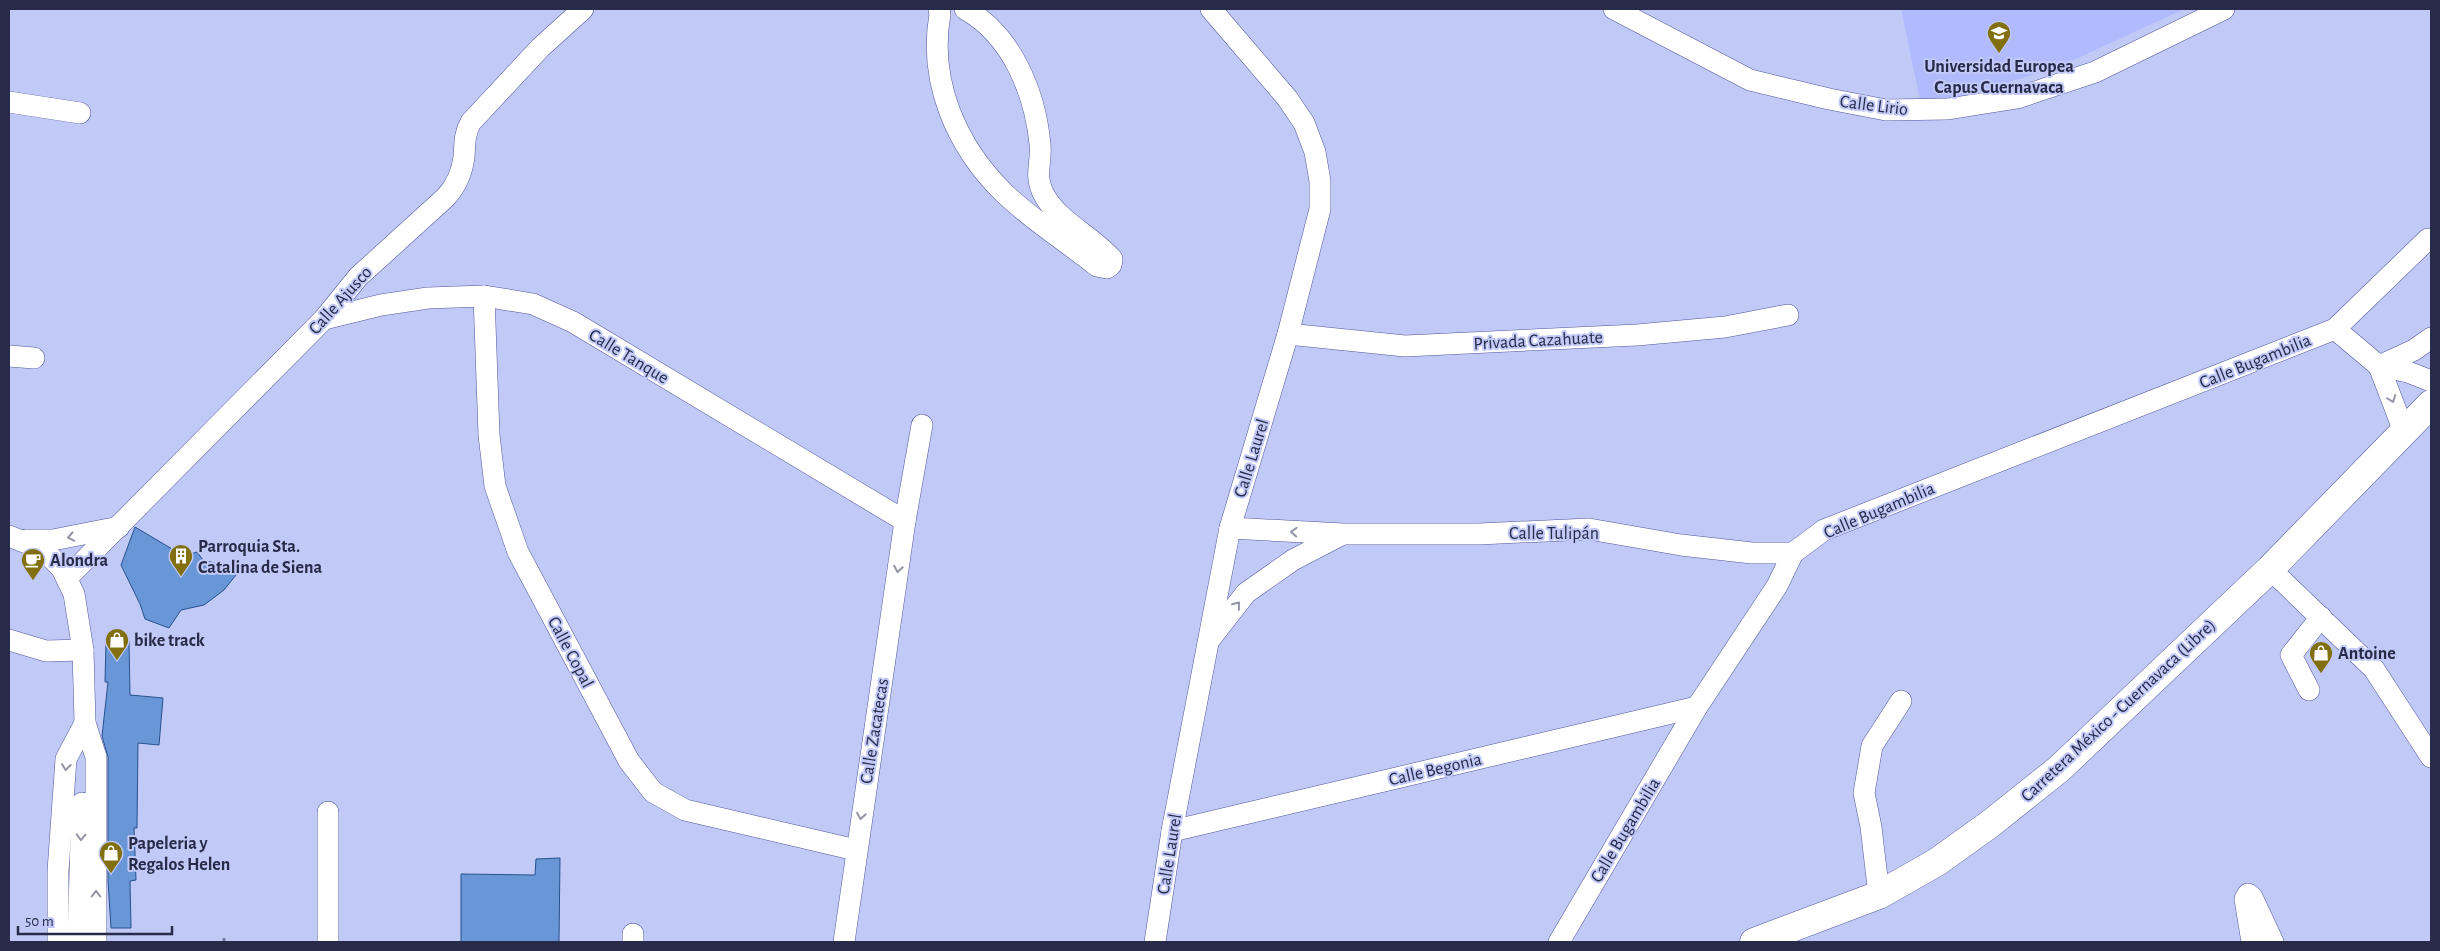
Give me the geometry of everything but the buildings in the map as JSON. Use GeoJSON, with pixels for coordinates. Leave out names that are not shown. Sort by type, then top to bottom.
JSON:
{"type":"FeatureCollection","features":[{"type":"Feature","properties":{"kind":"main road","name":"Carretera México - Cuernavaca (Libre)"},"geometry":{"type":"LineString","coordinates":[[1767,940],[1879,895],[1937,862],[1990,824],[2059,769],[2270,568],[2407,431],[2431,404]]}},
{"type":"Feature","properties":{"kind":"street","name":"Calle Ajusco"},"geometry":{"type":"LineString","coordinates":[[67,578],[324,319],[358,277],[452,190],[461,170],[465,131],[470,122],[540,48],[583,9]]}},
{"type":"Feature","properties":{"kind":"street"},"geometry":{"type":"LineString","coordinates":[[965,9],[991,27],[1017,63],[1038,127],[1040,148],[1037,176],[1031,188],[1022,193],[1004,193]]}},
{"type":"Feature","properties":{"kind":"street","name":"Calle Laurel"},"geometry":{"type":"LineString","coordinates":[[1155,942],[1172,831],[1206,643],[1230,528],[1288,334],[1320,209],[1320,181],[1315,152],[1304,123],[1287,98],[1211,9]]}},
{"type":"Feature","properties":{"kind":"street","name":"Calle Lirio"},"geometry":{"type":"LineString","coordinates":[[1614,9],[1750,80],[1829,99],[1886,110],[1948,109],[2017,98],[2095,72],[2224,9]]}},
{"type":"Feature","properties":{"kind":"street"},"geometry":{"type":"LineString","coordinates":[[941,11],[936,54],[944,99],[969,151],[1004,193],[1097,266],[1107,268],[1112,265],[1112,259],[1105,251],[1054,208],[1044,194],[1037,176]]}},
{"type":"Feature","properties":{"kind":"street"},"geometry":{"type":"LineString","coordinates":[[9,102],[80,113]]}},
{"type":"Feature","properties":{"kind":"street"},"geometry":{"type":"LineString","coordinates":[[2428,240],[2335,329],[2379,366],[2408,372],[2431,381]]}},
{"type":"Feature","properties":{"kind":"street","name":"Calle Tanque"},"geometry":{"type":"LineString","coordinates":[[324,319],[381,305],[428,298],[484,296],[533,304],[573,322],[906,521]]}},
{"type":"Feature","properties":{"kind":"street","name":"Calle Copal"},"geometry":{"type":"LineString","coordinates":[[484,296],[489,435],[496,486],[518,552],[629,761],[653,792],[685,810],[856,850]]}},
{"type":"Feature","properties":{"kind":"street","name":"Privada Cazahuate"},"geometry":{"type":"LineString","coordinates":[[1288,334],[1405,346],[1637,335],[1725,327],[1788,315]]}},
{"type":"Feature","properties":{"kind":"street","name":"Calle Bugambilia"},"geometry":{"type":"LineString","coordinates":[[1559,942],[1698,707],[1777,586],[1793,553],[1824,530],[2335,329]]}},
{"type":"Feature","properties":{"kind":"street"},"geometry":{"type":"LineString","coordinates":[[2379,366],[2414,350],[2431,338]]}},
{"type":"Feature","properties":{"kind":"street"},"geometry":{"type":"LineString","coordinates":[[9,356],[34,358]]}},
{"type":"Feature","properties":{"kind":"street"},"geometry":{"type":"LineString","coordinates":[[2379,366],[2400,421],[2407,431]]}},
{"type":"Feature","properties":{"kind":"street","name":"Calle Zacatecas"},"geometry":{"type":"LineString","coordinates":[[844,942],[856,850],[922,425]]}},
{"type":"Feature","properties":{"kind":"street"},"geometry":{"type":"LineString","coordinates":[[15,538],[53,540],[119,527]]}},
{"type":"Feature","properties":{"kind":"street","name":"Calle Tulipán"},"geometry":{"type":"LineString","coordinates":[[1230,528],[1343,534],[1479,534],[1589,530],[1690,546],[1752,553],[1793,553]]}},
{"type":"Feature","properties":{"kind":"street","name":"Calle Tulipán"},"geometry":{"type":"LineString","coordinates":[[1206,643],[1246,593],[1293,560],[1343,534]]}},
{"type":"Feature","properties":{"kind":"street"},"geometry":{"type":"LineString","coordinates":[[15,538],[44,550],[55,560],[67,578],[74,594],[83,650],[85,723],[78,942]]}},
{"type":"Feature","properties":{"kind":"street"},"geometry":{"type":"LineString","coordinates":[[2270,568],[2374,669],[2431,757]]}},
{"type":"Feature","properties":{"kind":"street"},"geometry":{"type":"LineString","coordinates":[[2309,690],[2291,655],[2321,617]]}},
{"type":"Feature","properties":{"kind":"street"},"geometry":{"type":"LineString","coordinates":[[9,640],[46,651],[83,650]]}},
{"type":"Feature","properties":{"kind":"street"},"geometry":{"type":"LineString","coordinates":[[1879,895],[1871,827],[1864,793],[1872,746],[1901,701]]}},
{"type":"Feature","properties":{"kind":"street","name":"Calle Begonia"},"geometry":{"type":"LineString","coordinates":[[1172,831],[1698,707]]}},
{"type":"Feature","properties":{"kind":"street"},"geometry":{"type":"LineString","coordinates":[[58,942],[58,872],[66,759],[85,723]]}},
{"type":"Feature","properties":{"kind":"street"},"geometry":{"type":"LineString","coordinates":[[85,723],[96,757],[96,942]]}},
{"type":"Feature","properties":{"kind":"street"},"geometry":{"type":"LineString","coordinates":[[328,812],[328,942]]}},
{"type":"Feature","properties":{"kind":"street"},"geometry":{"type":"LineString","coordinates":[[2252,942],[2245,899],[2248,894],[2252,897],[2273,942]]}},
{"type":"Feature","properties":{"kind":"shaded area","name":"Universidad Europea Capus Cuernavaca"},"geometry":{"type":"Polygon","coordinates":[[[1901,9],[2184,9],[2061,66],[1922,109],[1901,9]]]}},
{"type":"Feature","properties":{"kind":"place","name":"Universidad Europea Capus Cuernavaca"},"geometry":{"type":"Point","coordinates":[1999,54]}},
{"type":"Feature","properties":{"kind":"place","name":"Parroquia Sta. Catalina de Siena"},"geometry":{"type":"Point","coordinates":[181,577]}},
{"type":"Feature","properties":{"kind":"place","name":"Alondra"},"geometry":{"type":"Point","coordinates":[33,581]}},
{"type":"Feature","properties":{"kind":"place","name":"bike track"},"geometry":{"type":"Point","coordinates":[117,661]}},
{"type":"Feature","properties":{"kind":"place","name":"Antoine"},"geometry":{"type":"Point","coordinates":[2321,674]}},
{"type":"Feature","properties":{"kind":"place","name":"Papeleria y Regalos Helen"},"geometry":{"type":"Point","coordinates":[111,874]}}]}
